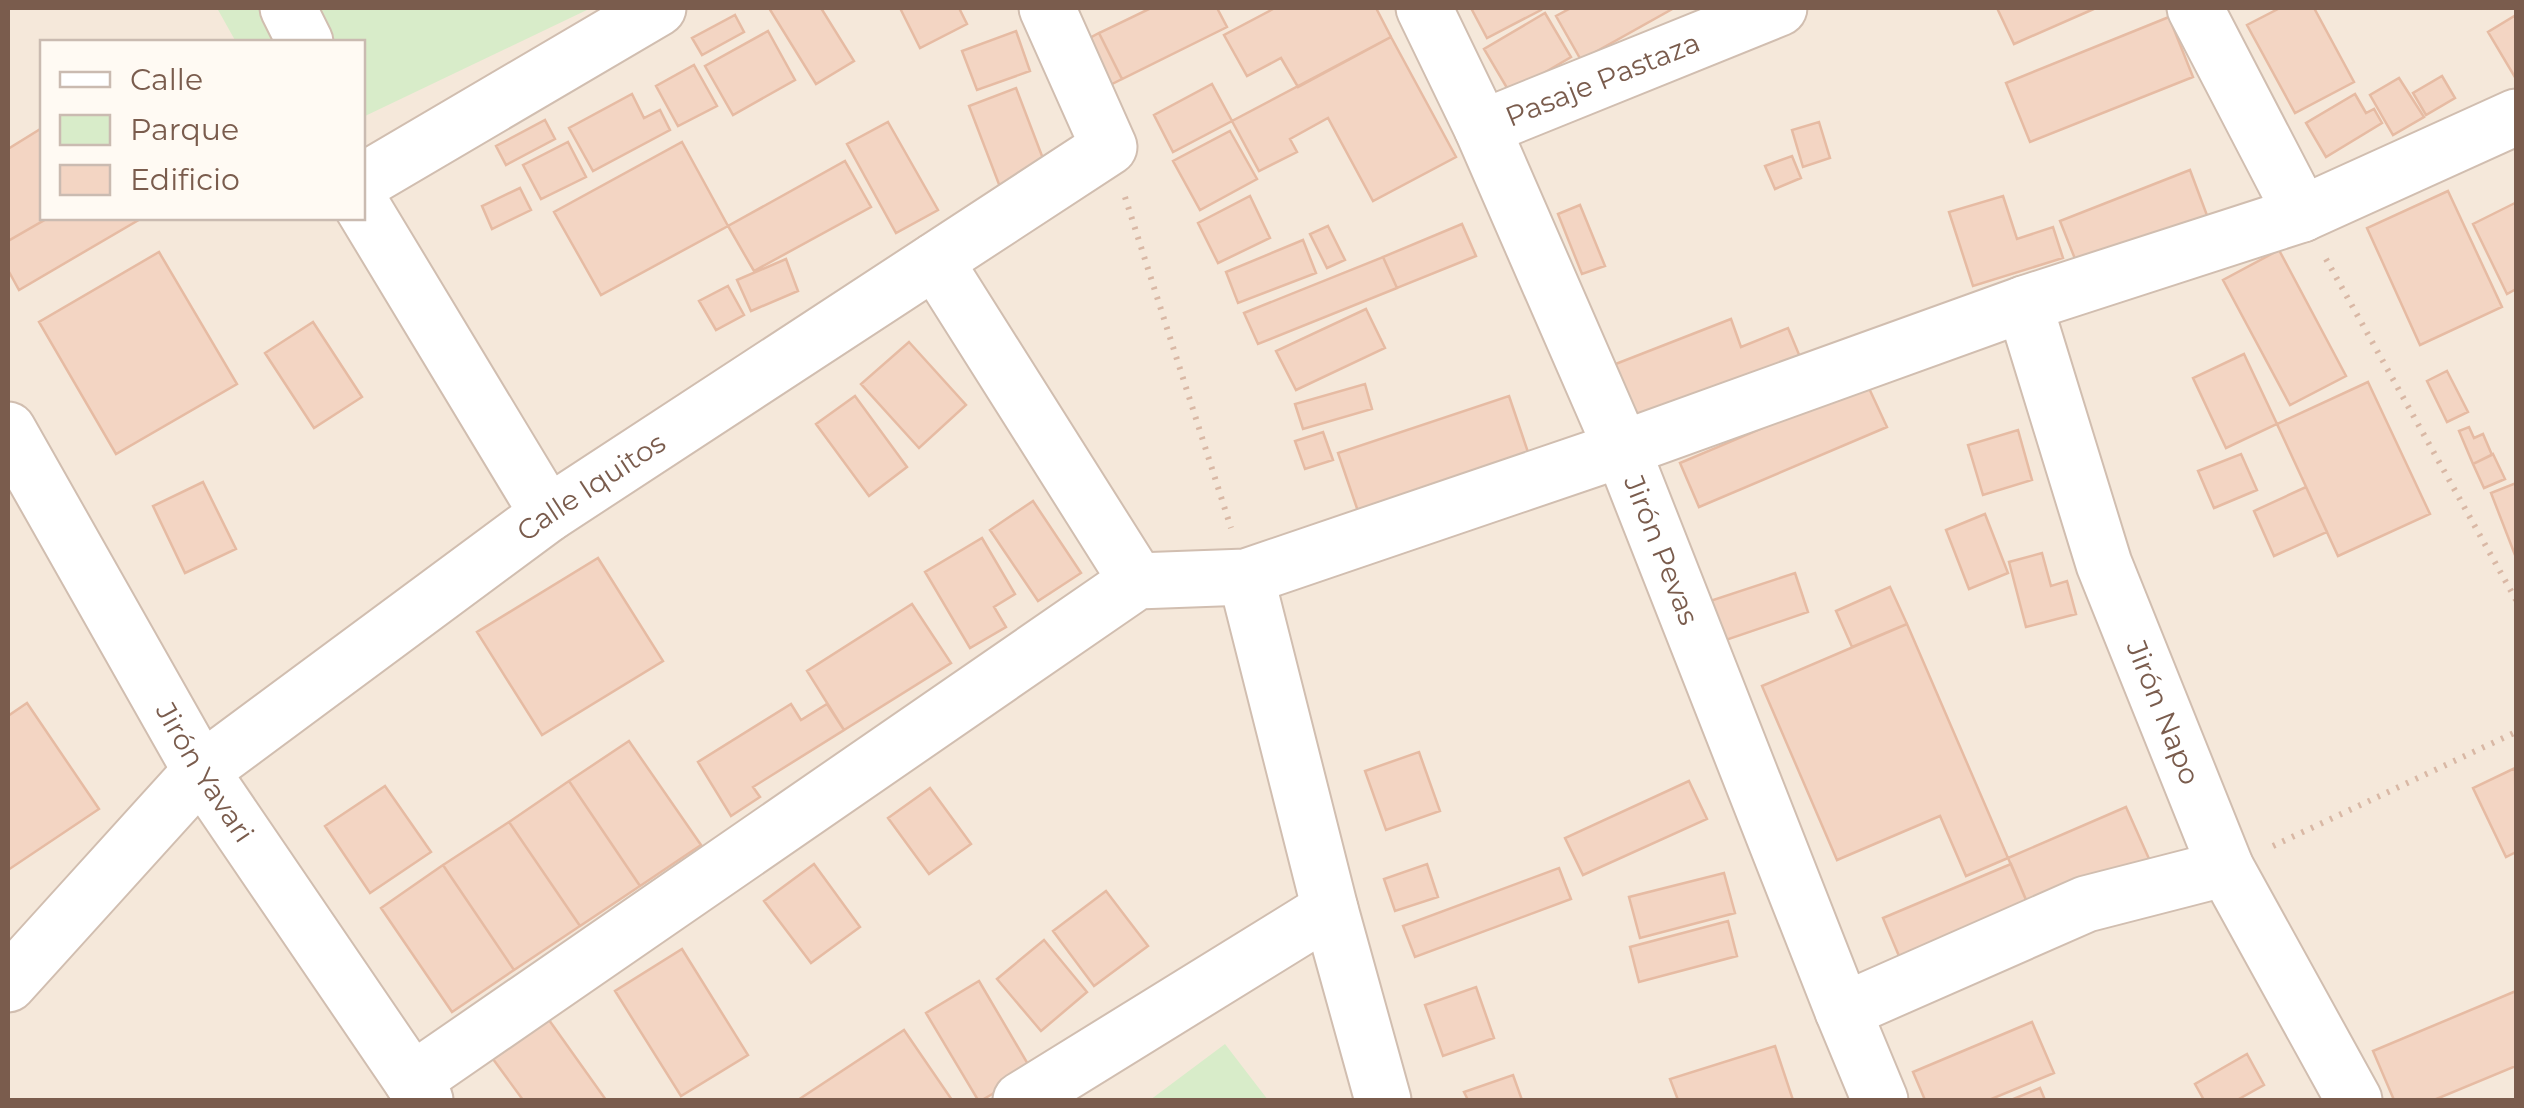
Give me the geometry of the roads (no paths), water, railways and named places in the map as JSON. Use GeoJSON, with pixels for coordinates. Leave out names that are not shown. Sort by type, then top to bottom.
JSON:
{"type":"FeatureCollection","features":[{"type":"Feature","properties":{"kind":"street"},"geometry":{"type":"LineString","coordinates":[[288,8],[304,40]]}},
{"type":"Feature","properties":{"kind":"street"},"geometry":{"type":"LineString","coordinates":[[365,181],[658,8]]}},
{"type":"Feature","properties":{"kind":"street","name":"Calle Iquitos"},"geometry":{"type":"LineString","coordinates":[[8,984],[201,771],[548,514],[1109,148],[1047,8]]}},
{"type":"Feature","properties":{"kind":"street","name":"Jirón Pevas"},"geometry":{"type":"LineString","coordinates":[[1424,8],[1482,128],[1622,448],[1880,1100]]}},
{"type":"Feature","properties":{"kind":"street","name":"Pasaje Pastaza"},"geometry":{"type":"LineString","coordinates":[[1482,128],[1779,8]]}},
{"type":"Feature","properties":{"kind":"street"},"geometry":{"type":"LineString","coordinates":[[2195,8],[2302,214]]}},
{"type":"Feature","properties":{"kind":"street"},"geometry":{"type":"LineString","coordinates":[[419,1091],[1137,581],[1246,577],[2024,304],[2302,214],[2516,117]]}},
{"type":"Feature","properties":{"kind":"street"},"geometry":{"type":"LineString","coordinates":[[365,184],[548,514]]}},
{"type":"Feature","properties":{"kind":"street"},"geometry":{"type":"LineString","coordinates":[[935,262],[1137,581]]}},
{"type":"Feature","properties":{"kind":"street","name":"Jirón Napo"},"geometry":{"type":"LineString","coordinates":[[2024,304],[2104,564],[2226,868],[2354,1100]]}},
{"type":"Feature","properties":{"kind":"street","name":"Jirón Yavari"},"geometry":{"type":"LineString","coordinates":[[8,430],[201,771],[419,1091]]}},
{"type":"Feature","properties":{"kind":"street"},"geometry":{"type":"LineString","coordinates":[[1246,577],[1383,1100]]}},
{"type":"Feature","properties":{"kind":"street"},"geometry":{"type":"LineString","coordinates":[[1842,1011],[2086,904],[2226,868]]}},
{"type":"Feature","properties":{"kind":"street"},"geometry":{"type":"LineString","coordinates":[[1022,1100],[1330,909]]}},
{"type":"Feature","properties":{"kind":"street"},"geometry":{"type":"LineString","coordinates":[[8,944],[72,911]]}}]}
